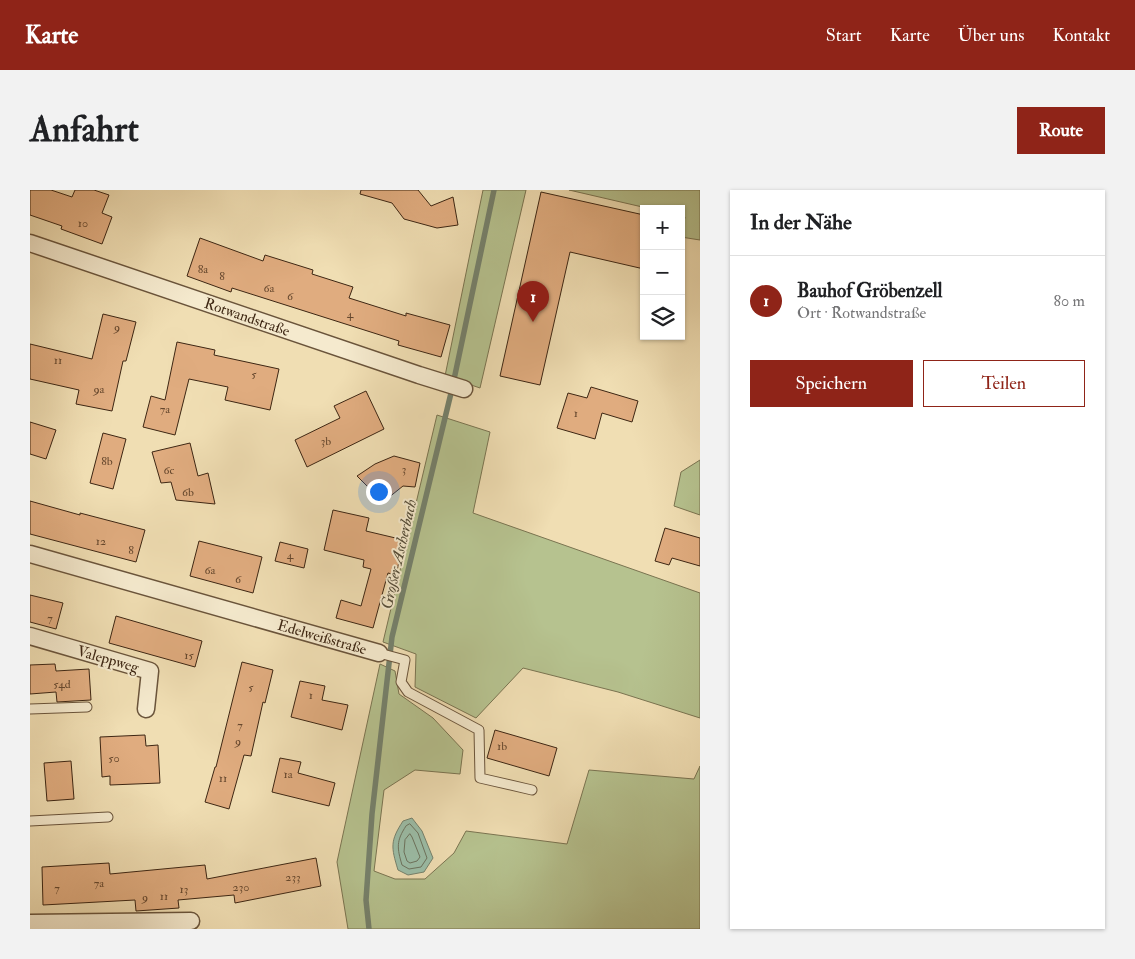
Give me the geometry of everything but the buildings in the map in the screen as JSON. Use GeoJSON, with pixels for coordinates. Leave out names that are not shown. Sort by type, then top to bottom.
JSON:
{"type":"FeatureCollection","features":[{"type":"Feature","properties":{"kind":"street","name":"Rotwandstraße"},"geometry":{"type":"LineString","coordinates":[[30,244],[455,386]]}},
{"type":"Feature","properties":{"kind":"street","name":"Edelweißstraße"},"geometry":{"type":"LineString","coordinates":[[30,554],[379,653]]}},
{"type":"Feature","properties":{"kind":"street","name":"Valeppweg"},"geometry":{"type":"LineString","coordinates":[[30,636],[150,671],[146,708]]}},
{"type":"Feature","properties":{"kind":"street"},"geometry":{"type":"LineString","coordinates":[[30,923],[190,921]]}},
{"type":"Feature","properties":{"kind":"lane","name":"Edelweißstraße"},"geometry":{"type":"LineString","coordinates":[[379,653],[405,660],[401,682],[408,692],[480,730],[480,778],[532,790]]}},
{"type":"Feature","properties":{"kind":"lane"},"geometry":{"type":"LineString","coordinates":[[30,709],[87,707]]}},
{"type":"Feature","properties":{"kind":"lane"},"geometry":{"type":"LineString","coordinates":[[30,821],[108,818]]}},
{"type":"Feature","properties":{"kind":"shaded area"},"geometry":{"type":"Polygon","coordinates":[[[483,190],[526,190],[480,388],[445,376],[483,190]]]}},
{"type":"Feature","properties":{"kind":"shaded area"},"geometry":{"type":"Polygon","coordinates":[[[569,190],[700,190],[700,240],[685,238],[685,205],[640,206],[569,190]]]}},
{"type":"Feature","properties":{"kind":"shaded area"},"geometry":{"type":"Polygon","coordinates":[[[437,415],[490,432],[473,513],[700,593],[700,718],[618,692],[523,668],[476,718],[415,687],[416,654],[383,642],[437,415]]]}},
{"type":"Feature","properties":{"kind":"shaded area"},"geometry":{"type":"Polygon","coordinates":[[[700,460],[700,515],[674,506],[681,472],[700,460]]]}},
{"type":"Feature","properties":{"kind":"shaded area"},"geometry":{"type":"Polygon","coordinates":[[[380,664],[395,671],[399,694],[433,718],[463,750],[460,774],[415,770],[384,790],[374,871],[395,879],[425,879],[454,853],[466,831],[567,844],[589,770],[694,779],[700,766],[700,929],[348,929],[337,862],[380,664]]]}},
{"type":"Feature","properties":{"kind":"water"},"geometry":{"type":"Polygon","coordinates":[[[412,818],[422,831],[433,858],[424,872],[408,875],[398,870],[393,844],[403,821],[412,818]]]}},
{"type":"Feature","properties":{"kind":"waterway","name":"Großer Ascherbach"},"geometry":{"type":"LineString","coordinates":[[369,929],[366,900],[372,814],[392,637],[452,389],[494,190]]}},
{"type":"Feature","properties":{"kind":"place","name":"Bauhof Gröbenzell"},"geometry":{"type":"Point","coordinates":[533,322]}}]}
